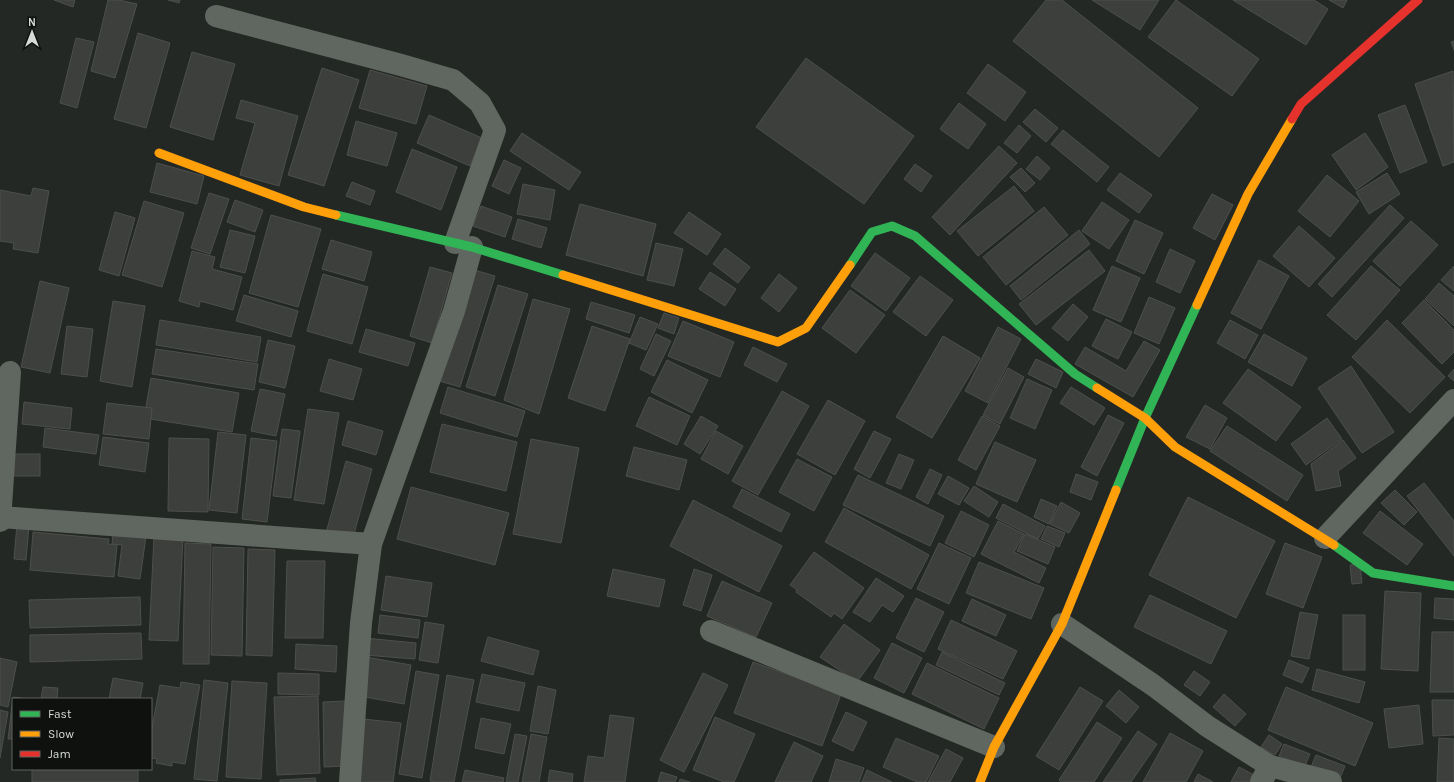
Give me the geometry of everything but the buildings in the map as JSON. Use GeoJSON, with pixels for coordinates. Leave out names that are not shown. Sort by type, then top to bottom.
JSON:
{"type":"FeatureCollection","features":[{"type":"Feature","properties":{"kind":"street"},"geometry":{"type":"LineString","coordinates":[[980,782],[994,747],[1062,624],[1145,418],[1248,194],[1301,104],[1418,0]]}},
{"type":"Feature","properties":{"kind":"street"},"geometry":{"type":"LineString","coordinates":[[216,16],[453,80],[480,103],[495,130],[464,245],[454,311],[371,544],[361,623],[350,782]]}},
{"type":"Feature","properties":{"kind":"street"},"geometry":{"type":"LineString","coordinates":[[159,153],[304,207],[464,245],[778,342],[806,328],[872,232],[892,226],[915,236],[1075,374],[1145,418],[1174,447],[1326,538],[1373,573],[1454,586]]}},
{"type":"Feature","properties":{"kind":"street"},"geometry":{"type":"LineString","coordinates":[[0,520],[1,477],[10,372]]}},
{"type":"Feature","properties":{"kind":"street"},"geometry":{"type":"LineString","coordinates":[[1326,538],[1454,400]]}},
{"type":"Feature","properties":{"kind":"street"},"geometry":{"type":"LineString","coordinates":[[0,517],[371,544]]}},
{"type":"Feature","properties":{"kind":"street"},"geometry":{"type":"LineString","coordinates":[[1062,624],[1152,685],[1207,726],[1266,774],[1331,782]]}},
{"type":"Feature","properties":{"kind":"street"},"geometry":{"type":"LineString","coordinates":[[711,631],[994,747]]}},
{"type":"Feature","properties":{"kind":"traffic: fast"},"geometry":{"type":"LineString","coordinates":[[336,215],[472,247],[563,275]]}},
{"type":"Feature","properties":{"kind":"traffic: fast"},"geometry":{"type":"LineString","coordinates":[[850,265],[872,232],[892,226],[915,236],[1075,374],[1097,388]]}},
{"type":"Feature","properties":{"kind":"traffic: fast"},"geometry":{"type":"LineString","coordinates":[[1116,490],[1145,418],[1197,305]]}},
{"type":"Feature","properties":{"kind":"traffic: fast"},"geometry":{"type":"LineString","coordinates":[[1334,545],[1373,573],[1454,586]]}},
{"type":"Feature","properties":{"kind":"traffic: slow"},"geometry":{"type":"LineString","coordinates":[[1197,305],[1248,194],[1292,119]]}},
{"type":"Feature","properties":{"kind":"traffic: slow"},"geometry":{"type":"LineString","coordinates":[[159,153],[304,207],[336,215]]}},
{"type":"Feature","properties":{"kind":"traffic: slow"},"geometry":{"type":"LineString","coordinates":[[563,275],[778,342],[806,328],[850,265]]}},
{"type":"Feature","properties":{"kind":"traffic: slow"},"geometry":{"type":"LineString","coordinates":[[1097,388],[1145,418],[1175,447],[1334,545]]}},
{"type":"Feature","properties":{"kind":"traffic: slow"},"geometry":{"type":"LineString","coordinates":[[980,782],[994,747],[1062,624],[1116,490]]}},
{"type":"Feature","properties":{"kind":"traffic: jam"},"geometry":{"type":"LineString","coordinates":[[1292,119],[1301,104],[1418,0]]}}]}
